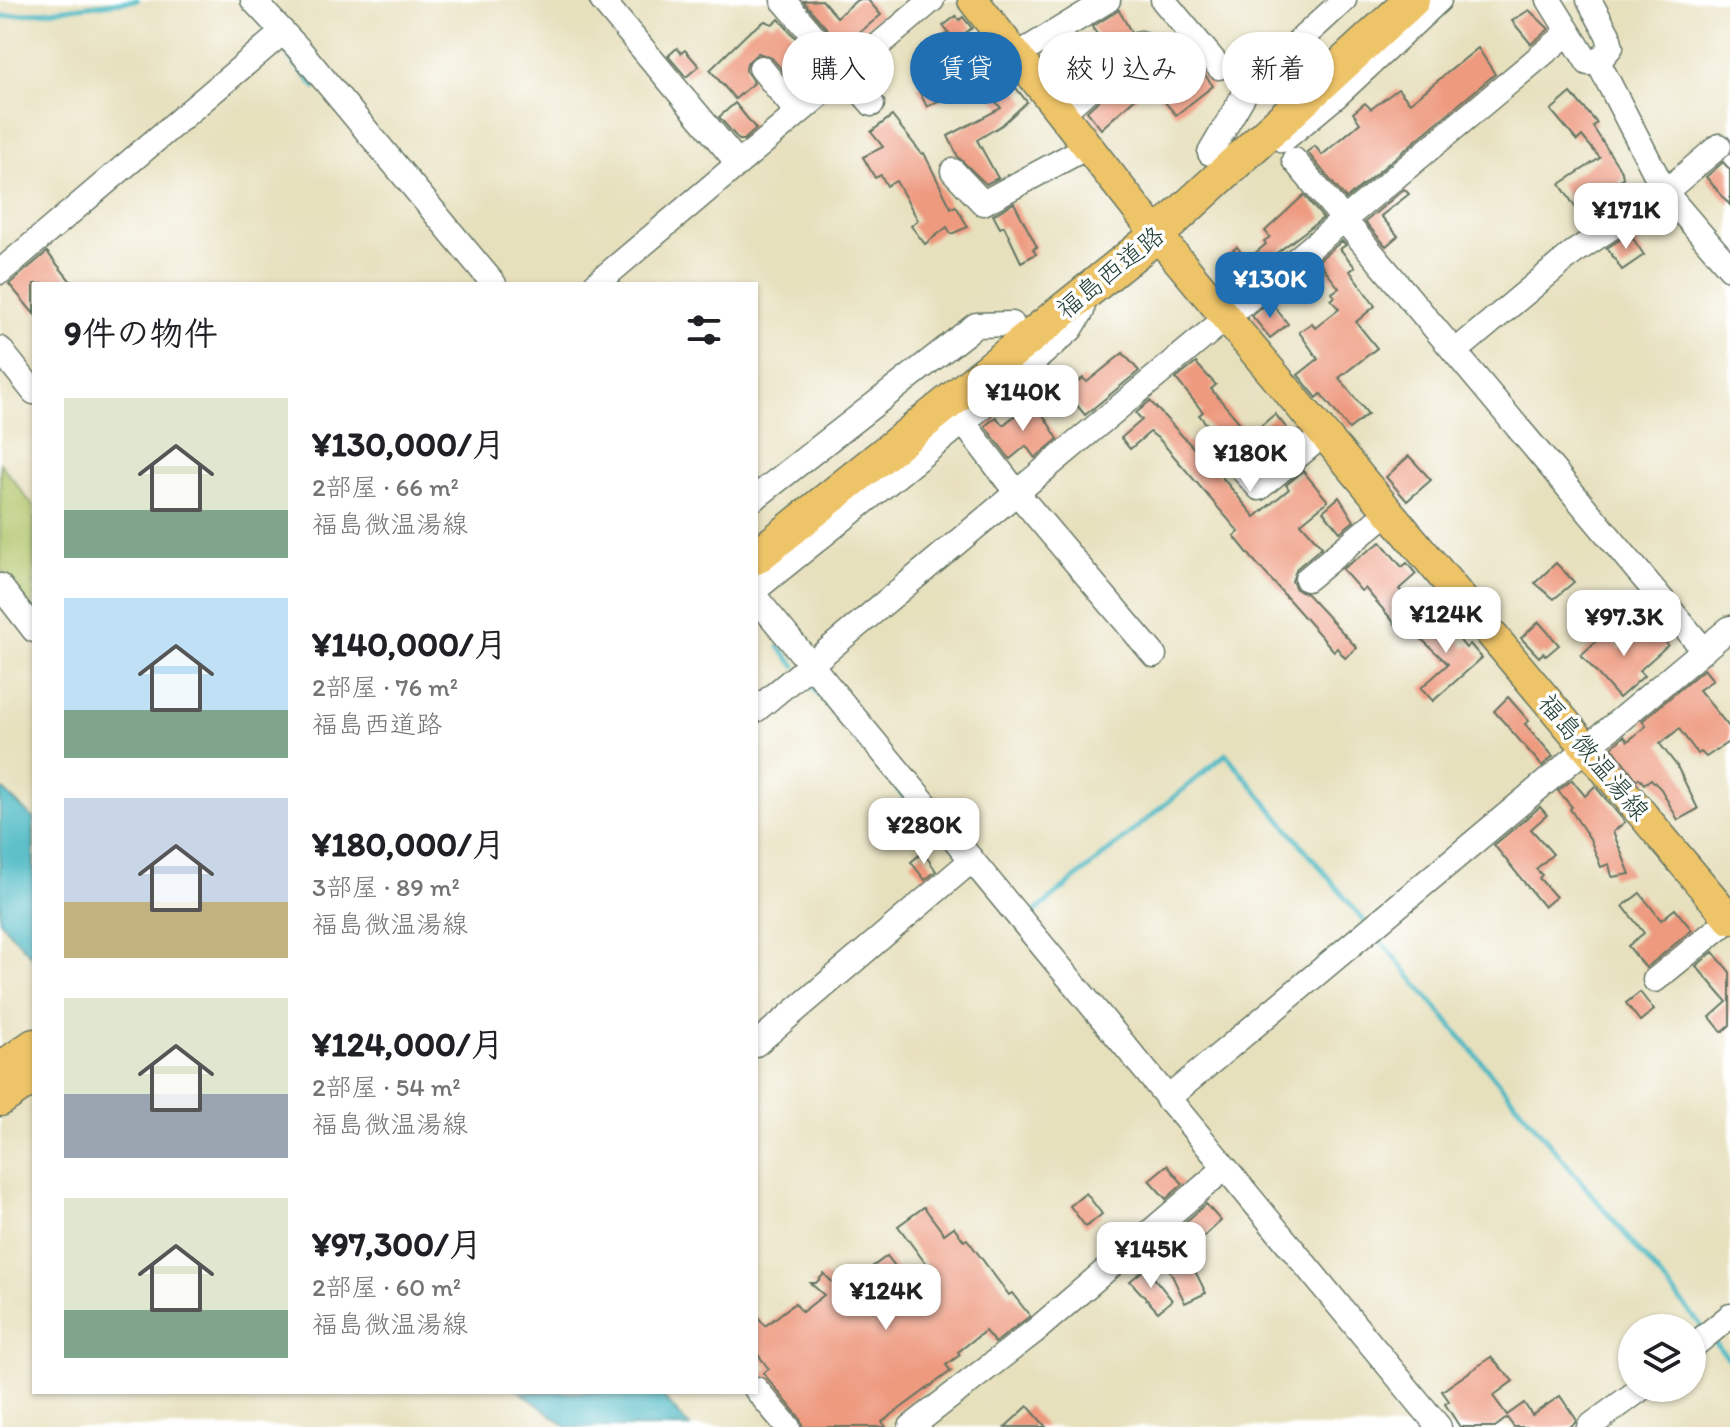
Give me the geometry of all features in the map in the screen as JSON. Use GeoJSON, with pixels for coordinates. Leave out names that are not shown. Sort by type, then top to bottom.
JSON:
{"type":"FeatureCollection","features":[{"type":"Feature","properties":{"kind":"highway","name":"福島西道路"},"geometry":{"type":"LineString","coordinates":[[1219,162],[1377,0]]}},
{"type":"Feature","properties":{"kind":"highway","name":"福島西道路"},"geometry":{"type":"LineString","coordinates":[[758,555],[1084,293],[1149,226],[1219,162],[1412,0]]}},
{"type":"Feature","properties":{"kind":"highway","name":"福島西道路"},"geometry":{"type":"LineString","coordinates":[[758,526],[1012,324],[1149,226]]}},
{"type":"Feature","properties":{"kind":"highway"},"geometry":{"type":"LineString","coordinates":[[0,1070],[32,1047]]}},
{"type":"Feature","properties":{"kind":"highway"},"geometry":{"type":"LineString","coordinates":[[0,1099],[32,1077]]}},
{"type":"Feature","properties":{"kind":"main road","name":"福島微温湯線"},"geometry":{"type":"LineString","coordinates":[[973,0],[998,32]]}},
{"type":"Feature","properties":{"kind":"main road","name":"福島微温湯線"},"geometry":{"type":"LineString","coordinates":[[1022,64],[1149,226],[1730,919]]}},
{"type":"Feature","properties":{"kind":"street"},"geometry":{"type":"LineString","coordinates":[[253,0],[492,282]]}},
{"type":"Feature","properties":{"kind":"street"},"geometry":{"type":"LineString","coordinates":[[602,0],[738,163]]}},
{"type":"Feature","properties":{"kind":"street"},"geometry":{"type":"LineString","coordinates":[[783,0],[811,32]]}},
{"type":"Feature","properties":{"kind":"street"},"geometry":{"type":"LineString","coordinates":[[893,32],[932,0]]}},
{"type":"Feature","properties":{"kind":"street"},"geometry":{"type":"LineString","coordinates":[[1022,52],[1108,0]]}},
{"type":"Feature","properties":{"kind":"street"},"geometry":{"type":"LineString","coordinates":[[1163,0],[1219,67]]}},
{"type":"Feature","properties":{"kind":"street"},"geometry":{"type":"LineString","coordinates":[[1219,162],[1271,150],[1336,96],[1439,0]]}},
{"type":"Feature","properties":{"kind":"street"},"geometry":{"type":"LineString","coordinates":[[1549,0],[1588,63],[1598,62],[1611,47],[1589,0]]}},
{"type":"Feature","properties":{"kind":"street"},"geometry":{"type":"LineString","coordinates":[[1565,0],[1665,192],[1730,268]]}},
{"type":"Feature","properties":{"kind":"street"},"geometry":{"type":"LineString","coordinates":[[1219,162],[1248,88],[1342,1]]}},
{"type":"Feature","properties":{"kind":"street"},"geometry":{"type":"LineString","coordinates":[[0,272],[283,32]]}},
{"type":"Feature","properties":{"kind":"street"},"geometry":{"type":"LineString","coordinates":[[758,708],[1568,33]]}},
{"type":"Feature","properties":{"kind":"street"},"geometry":{"type":"LineString","coordinates":[[761,68],[797,112]]}},
{"type":"Feature","properties":{"kind":"street"},"geometry":{"type":"LineString","coordinates":[[598,282],[807,104]]}},
{"type":"Feature","properties":{"kind":"street"},"geometry":{"type":"LineString","coordinates":[[1061,114],[1072,104]]}},
{"type":"Feature","properties":{"kind":"street"},"geometry":{"type":"LineString","coordinates":[[1455,352],[1573,253],[1665,192],[1719,146]]}},
{"type":"Feature","properties":{"kind":"street"},"geometry":{"type":"LineString","coordinates":[[953,171],[983,203],[1087,147]]}},
{"type":"Feature","properties":{"kind":"street"},"geometry":{"type":"LineString","coordinates":[[1294,160],[1704,650]]}},
{"type":"Feature","properties":{"kind":"street"},"geometry":{"type":"LineString","coordinates":[[758,587],[963,422],[1071,329],[1082,311],[1084,293]]}},
{"type":"Feature","properties":{"kind":"street"},"geometry":{"type":"LineString","coordinates":[[758,495],[976,325],[1012,324]]}},
{"type":"Feature","properties":{"kind":"street"},"geometry":{"type":"LineString","coordinates":[[0,349],[32,389]]}},
{"type":"Feature","properties":{"kind":"street"},"geometry":{"type":"LineString","coordinates":[[963,422],[1017,493],[1154,655]]}},
{"type":"Feature","properties":{"kind":"street"},"geometry":{"type":"LineString","coordinates":[[1242,469],[1259,488],[1323,435]]}},
{"type":"Feature","properties":{"kind":"street"},"geometry":{"type":"LineString","coordinates":[[1307,579],[1388,512]]}},
{"type":"Feature","properties":{"kind":"street"},"geometry":{"type":"LineString","coordinates":[[0,586],[32,627]]}},
{"type":"Feature","properties":{"kind":"street"},"geometry":{"type":"LineString","coordinates":[[758,600],[1439,1427]]}},
{"type":"Feature","properties":{"kind":"street"},"geometry":{"type":"LineString","coordinates":[[1167,1099],[1730,628]]}},
{"type":"Feature","properties":{"kind":"street"},"geometry":{"type":"LineString","coordinates":[[758,1042],[972,860]]}},
{"type":"Feature","properties":{"kind":"street"},"geometry":{"type":"LineString","coordinates":[[1655,980],[1730,919]]}},
{"type":"Feature","properties":{"kind":"street"},"geometry":{"type":"LineString","coordinates":[[911,1427],[1036,1330],[1225,1168]]}},
{"type":"Feature","properties":{"kind":"street"},"geometry":{"type":"LineString","coordinates":[[1706,1336],[1730,1316]]}},
{"type":"Feature","properties":{"kind":"street"},"geometry":{"type":"LineString","coordinates":[[758,1391],[788,1427]]}},
{"type":"Feature","properties":{"kind":"street"},"geometry":{"type":"LineString","coordinates":[[1599,1425],[1626,1402]]}},
{"type":"Feature","properties":{"kind":"green space"},"geometry":{"type":"Polygon","coordinates":[[[0,463],[32,504],[32,612],[0,569],[0,463]]]}},
{"type":"Feature","properties":{"kind":"water"},"geometry":{"type":"Polygon","coordinates":[[[0,787],[32,817],[32,957],[0,921],[0,787]]]}},
{"type":"Feature","properties":{"kind":"water"},"geometry":{"type":"Polygon","coordinates":[[[524,1394],[661,1394],[690,1427],[567,1427],[524,1394]]]}},
{"type":"Feature","properties":{"kind":"building"},"geometry":{"type":"Polygon","coordinates":[[[822,0],[837,17],[857,0],[868,0],[881,15],[860,32],[830,32],[803,1],[822,0]]]}},
{"type":"Feature","properties":{"kind":"building"},"geometry":{"type":"Polygon","coordinates":[[[1119,10],[1131,32],[1096,32],[1092,27],[1119,10]]]}},
{"type":"Feature","properties":{"kind":"building"},"geometry":{"type":"Polygon","coordinates":[[[1529,10],[1549,29],[1531,44],[1512,21],[1529,10]]]}},
{"type":"Feature","properties":{"kind":"building"},"geometry":{"type":"Polygon","coordinates":[[[956,16],[959,20],[963,17],[972,28],[966,32],[948,32],[943,26],[956,16]]]}},
{"type":"Feature","properties":{"kind":"building"},"geometry":{"type":"Polygon","coordinates":[[[779,19],[790,32],[782,32],[782,70],[772,58],[758,53],[747,63],[746,71],[754,83],[735,99],[710,70],[748,33],[765,21],[772,24],[779,19]]]}},
{"type":"Feature","properties":{"kind":"building"},"geometry":{"type":"Polygon","coordinates":[[[677,48],[681,53],[685,50],[699,66],[686,77],[668,56],[677,48]]]}},
{"type":"Feature","properties":{"kind":"building"},"geometry":{"type":"Polygon","coordinates":[[[1478,48],[1495,74],[1346,199],[1307,152],[1315,146],[1322,155],[1360,123],[1353,113],[1365,103],[1371,109],[1398,89],[1410,103],[1478,48]]]}},
{"type":"Feature","properties":{"kind":"building"},"geometry":{"type":"Polygon","coordinates":[[[1206,77],[1213,86],[1206,91],[1206,77]]]}},
{"type":"Feature","properties":{"kind":"building"},"geometry":{"type":"Polygon","coordinates":[[[1571,93],[1597,123],[1593,127],[1622,172],[1623,178],[1619,181],[1629,198],[1610,211],[1604,202],[1581,216],[1560,184],[1600,158],[1582,136],[1577,141],[1551,110],[1571,93]]]}},
{"type":"Feature","properties":{"kind":"building"},"geometry":{"type":"Polygon","coordinates":[[[1022,96],[1027,102],[1002,125],[977,140],[998,178],[986,184],[958,157],[948,136],[1001,108],[998,104],[1022,104],[1022,96]]]}},
{"type":"Feature","properties":{"kind":"building"},"geometry":{"type":"Polygon","coordinates":[[[735,103],[756,129],[744,140],[739,140],[719,117],[735,103]]]}},
{"type":"Feature","properties":{"kind":"building"},"geometry":{"type":"Polygon","coordinates":[[[1095,104],[1129,104],[1101,129],[1087,111],[1095,104]]]}},
{"type":"Feature","properties":{"kind":"building"},"geometry":{"type":"Polygon","coordinates":[[[1166,104],[1190,104],[1176,115],[1166,104]]]}},
{"type":"Feature","properties":{"kind":"building"},"geometry":{"type":"Polygon","coordinates":[[[892,116],[924,153],[951,208],[956,206],[968,227],[951,234],[947,227],[925,244],[911,226],[918,220],[896,181],[887,186],[881,175],[875,178],[863,157],[883,147],[871,132],[892,116]]]}},
{"type":"Feature","properties":{"kind":"building"},"geometry":{"type":"Polygon","coordinates":[[[1723,162],[1730,170],[1730,205],[1706,177],[1723,162]]]}},
{"type":"Feature","properties":{"kind":"building"},"geometry":{"type":"Polygon","coordinates":[[[1404,189],[1409,194],[1381,216],[1398,236],[1386,246],[1365,222],[1404,189]]]}},
{"type":"Feature","properties":{"kind":"building"},"geometry":{"type":"Polygon","coordinates":[[[1304,195],[1323,218],[1258,267],[1261,270],[1241,286],[1221,260],[1237,247],[1247,260],[1266,244],[1264,241],[1270,237],[1265,231],[1304,195]]]}},
{"type":"Feature","properties":{"kind":"building"},"geometry":{"type":"Polygon","coordinates":[[[1014,203],[1037,247],[1033,249],[1036,254],[1021,262],[1004,226],[1000,228],[993,215],[1014,203]]]}},
{"type":"Feature","properties":{"kind":"building"},"geometry":{"type":"Polygon","coordinates":[[[1636,229],[1630,234],[1644,255],[1622,270],[1607,248],[1636,229]]]}},
{"type":"Feature","properties":{"kind":"building"},"geometry":{"type":"Polygon","coordinates":[[[1342,241],[1346,245],[1340,249],[1355,267],[1350,271],[1375,306],[1356,322],[1377,348],[1339,378],[1368,414],[1349,429],[1321,394],[1317,398],[1298,375],[1318,359],[1299,332],[1312,323],[1315,328],[1339,309],[1331,300],[1335,297],[1332,293],[1339,288],[1318,261],[1342,241]]]}},
{"type":"Feature","properties":{"kind":"building"},"geometry":{"type":"Polygon","coordinates":[[[47,252],[71,282],[32,282],[32,312],[9,284],[47,252]]]}},
{"type":"Feature","properties":{"kind":"building"},"geometry":{"type":"Polygon","coordinates":[[[1270,301],[1288,324],[1270,338],[1252,316],[1270,301]]]}},
{"type":"Feature","properties":{"kind":"building"},"geometry":{"type":"Polygon","coordinates":[[[1123,353],[1139,371],[1085,415],[1066,392],[1083,378],[1087,382],[1123,353]]]}},
{"type":"Feature","properties":{"kind":"building"},"geometry":{"type":"Polygon","coordinates":[[[1196,363],[1216,385],[1211,389],[1250,435],[1275,414],[1295,438],[1261,467],[1235,445],[1212,465],[1255,517],[1289,489],[1286,485],[1303,471],[1328,501],[1301,523],[1322,547],[1297,568],[1292,581],[1296,589],[1307,594],[1357,648],[1345,658],[1337,648],[1334,651],[1251,557],[1234,536],[1239,532],[1160,440],[1150,432],[1130,449],[1121,438],[1142,420],[1136,413],[1150,401],[1201,456],[1220,440],[1199,415],[1203,412],[1176,379],[1196,363]]]}},
{"type":"Feature","properties":{"kind":"building"},"geometry":{"type":"Polygon","coordinates":[[[1029,404],[1036,413],[1040,410],[1058,439],[1035,458],[1026,446],[1010,459],[985,426],[996,417],[1003,425],[1029,404]]]}},
{"type":"Feature","properties":{"kind":"building"},"geometry":{"type":"Polygon","coordinates":[[[1409,456],[1431,480],[1407,501],[1386,477],[1409,456]]]}},
{"type":"Feature","properties":{"kind":"building"},"geometry":{"type":"Polygon","coordinates":[[[1339,497],[1354,521],[1340,532],[1323,511],[1339,497]]]}},
{"type":"Feature","properties":{"kind":"building"},"geometry":{"type":"Polygon","coordinates":[[[1381,542],[1402,567],[1407,563],[1416,574],[1399,589],[1405,596],[1399,602],[1411,616],[1398,627],[1365,588],[1361,591],[1342,569],[1381,542]]]}},
{"type":"Feature","properties":{"kind":"building"},"geometry":{"type":"Polygon","coordinates":[[[1556,563],[1574,582],[1554,599],[1535,583],[1556,563]]]}},
{"type":"Feature","properties":{"kind":"building"},"geometry":{"type":"Polygon","coordinates":[[[1438,613],[1466,648],[1470,644],[1482,658],[1433,701],[1421,688],[1448,664],[1415,633],[1438,613]]]}},
{"type":"Feature","properties":{"kind":"building"},"geometry":{"type":"Polygon","coordinates":[[[1647,621],[1668,645],[1639,671],[1644,676],[1619,698],[1581,655],[1605,633],[1620,650],[1647,621]]]}},
{"type":"Feature","properties":{"kind":"building"},"geometry":{"type":"Polygon","coordinates":[[[1539,622],[1559,645],[1546,656],[1543,653],[1539,657],[1521,638],[1539,622]]]}},
{"type":"Feature","properties":{"kind":"building"},"geometry":{"type":"Polygon","coordinates":[[[1704,669],[1713,680],[1699,690],[1730,728],[1730,741],[1706,757],[1701,752],[1698,754],[1679,729],[1660,744],[1677,766],[1698,809],[1678,820],[1661,789],[1651,779],[1644,784],[1639,778],[1637,780],[1612,747],[1624,736],[1628,741],[1646,726],[1642,721],[1704,669]]]}},
{"type":"Feature","properties":{"kind":"building"},"geometry":{"type":"Polygon","coordinates":[[[1508,697],[1529,721],[1525,724],[1553,756],[1542,766],[1494,711],[1508,697]]]}},
{"type":"Feature","properties":{"kind":"building"},"geometry":{"type":"Polygon","coordinates":[[[1572,780],[1585,796],[1595,786],[1625,822],[1613,832],[1630,874],[1612,877],[1609,864],[1601,867],[1590,839],[1570,809],[1572,807],[1558,791],[1572,780]]]}},
{"type":"Feature","properties":{"kind":"building"},"geometry":{"type":"Polygon","coordinates":[[[1540,807],[1547,815],[1531,829],[1553,854],[1536,869],[1542,875],[1539,878],[1556,897],[1544,907],[1494,845],[1540,807]]]}},
{"type":"Feature","properties":{"kind":"building"},"geometry":{"type":"Polygon","coordinates":[[[923,852],[936,871],[925,880],[911,862],[923,852]]]}},
{"type":"Feature","properties":{"kind":"building"},"geometry":{"type":"Polygon","coordinates":[[[1640,893],[1661,920],[1675,909],[1692,930],[1646,968],[1628,946],[1644,933],[1623,906],[1640,893]]]}},
{"type":"Feature","properties":{"kind":"building"},"geometry":{"type":"Polygon","coordinates":[[[1713,952],[1730,972],[1730,1025],[1722,1032],[1710,1017],[1727,1002],[1696,966],[1713,952]]]}},
{"type":"Feature","properties":{"kind":"building"},"geometry":{"type":"Polygon","coordinates":[[[1640,992],[1654,1010],[1640,1021],[1626,1003],[1640,992]]]}},
{"type":"Feature","properties":{"kind":"building"},"geometry":{"type":"Polygon","coordinates":[[[1167,1165],[1183,1184],[1166,1199],[1149,1180],[1167,1165]]]}},
{"type":"Feature","properties":{"kind":"building"},"geometry":{"type":"Polygon","coordinates":[[[1086,1193],[1102,1214],[1086,1227],[1070,1206],[1086,1193]]]}},
{"type":"Feature","properties":{"kind":"building"},"geometry":{"type":"Polygon","coordinates":[[[1206,1204],[1221,1221],[1186,1253],[1206,1293],[1185,1303],[1160,1250],[1191,1235],[1182,1225],[1206,1204]]]}},
{"type":"Feature","properties":{"kind":"building"},"geometry":{"type":"Polygon","coordinates":[[[924,1207],[944,1234],[954,1227],[1030,1316],[995,1343],[985,1331],[946,1365],[951,1371],[882,1422],[886,1427],[803,1427],[799,1417],[763,1373],[769,1369],[758,1355],[758,1317],[765,1326],[795,1303],[802,1312],[824,1295],[810,1283],[816,1283],[824,1274],[848,1297],[870,1281],[864,1273],[887,1256],[902,1275],[926,1264],[898,1226],[924,1207]]]}},
{"type":"Feature","properties":{"kind":"building"},"geometry":{"type":"Polygon","coordinates":[[[1146,1268],[1172,1300],[1158,1312],[1130,1281],[1146,1268]]]}},
{"type":"Feature","properties":{"kind":"building"},"geometry":{"type":"Polygon","coordinates":[[[1491,1357],[1513,1381],[1493,1396],[1507,1415],[1524,1403],[1532,1415],[1560,1396],[1576,1419],[1575,1423],[1569,1427],[1514,1427],[1507,1418],[1495,1427],[1460,1427],[1445,1404],[1449,1401],[1442,1391],[1491,1357]]]}},
{"type":"Feature","properties":{"kind":"building"},"geometry":{"type":"Polygon","coordinates":[[[1028,1406],[1046,1427],[1005,1427],[1028,1406]]]}},
{"type":"Feature","properties":{"kind":"waterway"},"geometry":{"type":"LineString","coordinates":[[0,17],[137,0]]}},
{"type":"Feature","properties":{"kind":"waterway"},"geometry":{"type":"LineString","coordinates":[[281,47],[316,88]]}},
{"type":"Feature","properties":{"kind":"waterway"},"geometry":{"type":"LineString","coordinates":[[779,647],[795,666]]}},
{"type":"Feature","properties":{"kind":"waterway"},"geometry":{"type":"LineString","coordinates":[[804,677],[928,826]]}},
{"type":"Feature","properties":{"kind":"waterway"},"geometry":{"type":"LineString","coordinates":[[1030,916],[1226,754],[1366,923]]}},
{"type":"Feature","properties":{"kind":"waterway"},"geometry":{"type":"LineString","coordinates":[[1375,934],[1692,1314]]}},
{"type":"Feature","properties":{"kind":"waterway"},"geometry":{"type":"LineString","coordinates":[[1713,1340],[1730,1361]]}}]}
